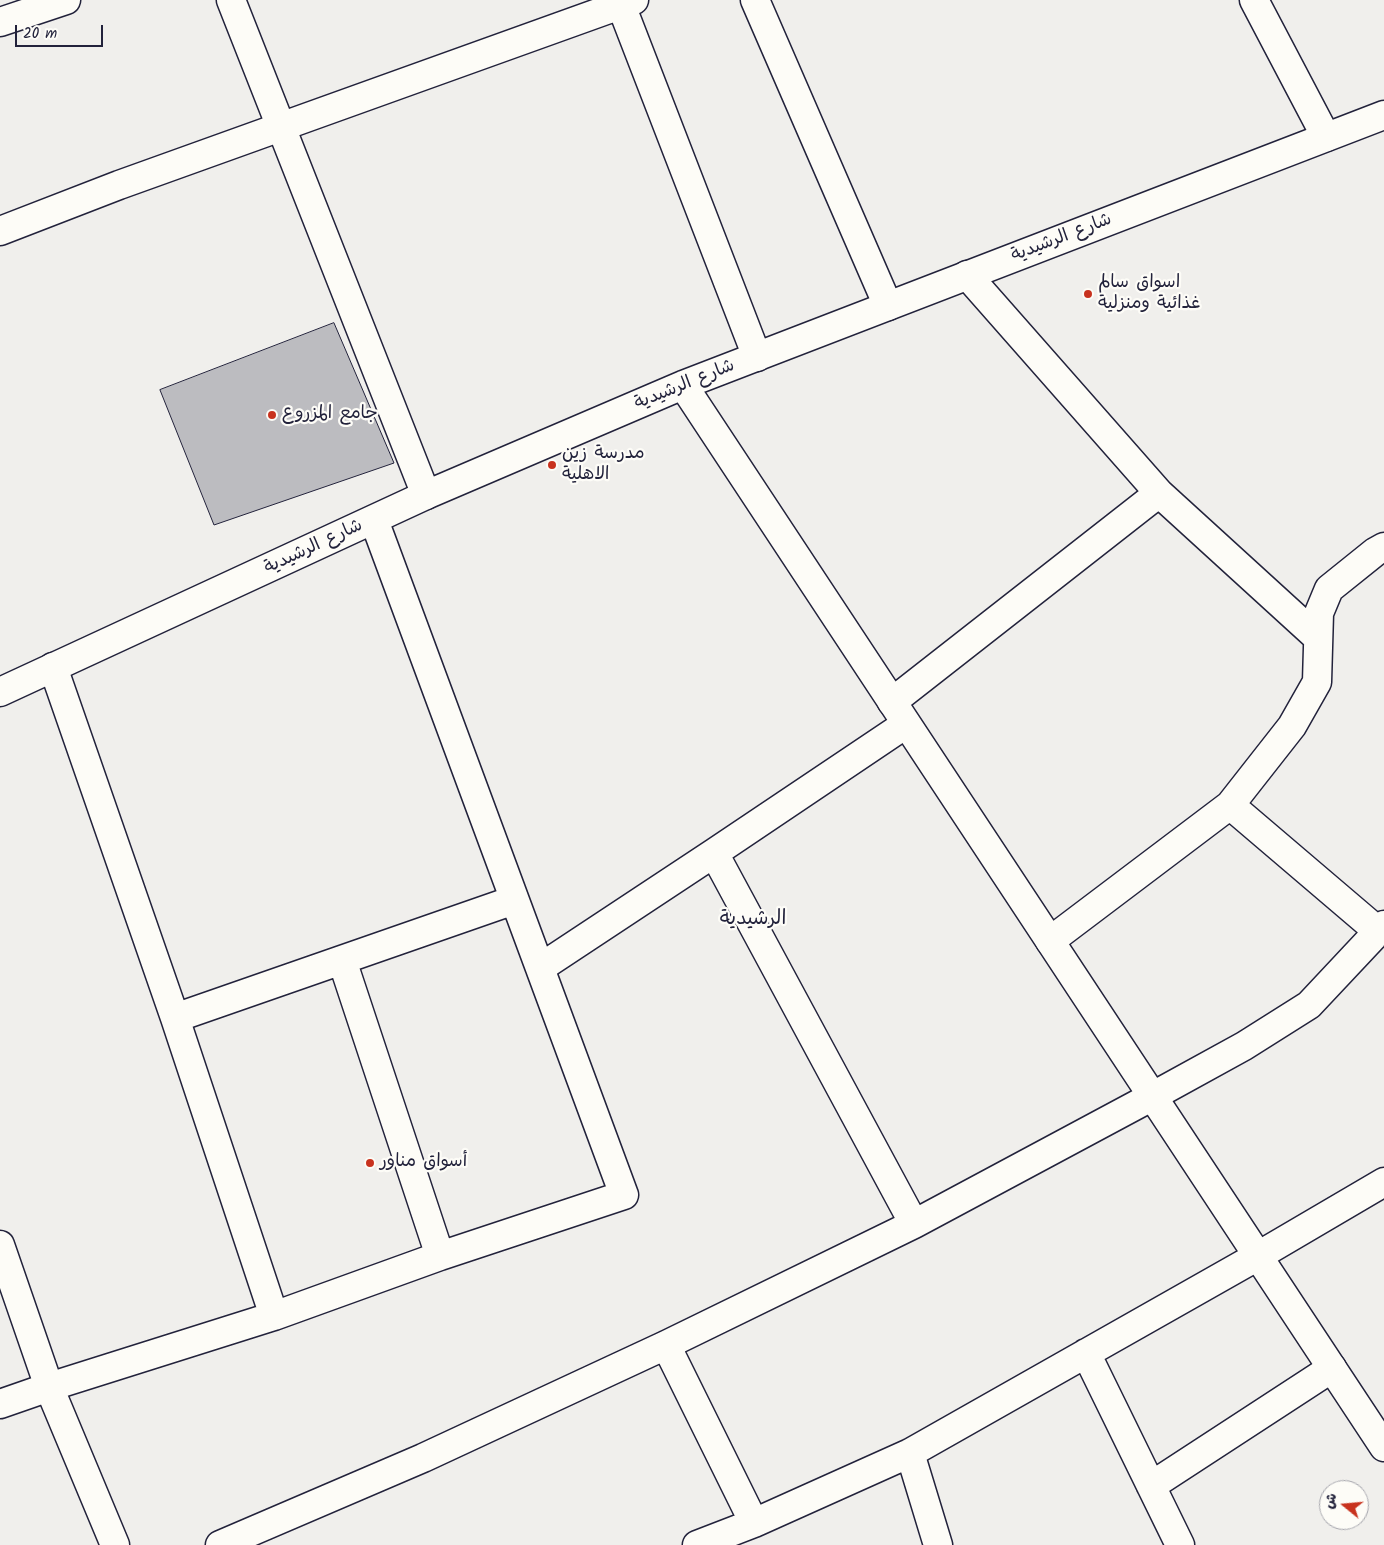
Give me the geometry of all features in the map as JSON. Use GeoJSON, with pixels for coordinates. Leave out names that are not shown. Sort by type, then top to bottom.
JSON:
{"type":"FeatureCollection","features":[{"type":"Feature","properties":{"kind":"street"},"geometry":{"type":"LineString","coordinates":[[0,22],[66,0]]}},
{"type":"Feature","properties":{"kind":"street"},"geometry":{"type":"LineString","coordinates":[[232,0],[426,495]]}},
{"type":"Feature","properties":{"kind":"street"},"geometry":{"type":"LineString","coordinates":[[755,0],[888,306]]}},
{"type":"Feature","properties":{"kind":"street"},"geometry":{"type":"LineString","coordinates":[[1254,0],[1326,137]]}},
{"type":"Feature","properties":{"kind":"street"},"geometry":{"type":"LineString","coordinates":[[0,231],[119,185],[628,2],[757,357]]}},
{"type":"Feature","properties":{"kind":"street","name":"شارع الرشيدية"},"geometry":{"type":"LineString","coordinates":[[0,692],[426,495],[683,385],[1384,115]]}},
{"type":"Feature","properties":{"kind":"street"},"geometry":{"type":"LineString","coordinates":[[967,275],[1159,493],[1318,638]]}},
{"type":"Feature","properties":{"kind":"street"},"geometry":{"type":"LineString","coordinates":[[683,385],[1384,1446]]}},
{"type":"Feature","properties":{"kind":"street"},"geometry":{"type":"LineString","coordinates":[[540,968],[714,853],[899,713],[1159,493]]}},
{"type":"Feature","properties":{"kind":"street"},"geometry":{"type":"LineString","coordinates":[[0,1404],[274,1316],[440,1256],[624,1195],[374,520]]}},
{"type":"Feature","properties":{"kind":"street"},"geometry":{"type":"LineString","coordinates":[[1050,941],[1230,805],[1292,726],[1317,682],[1319,613],[1329,589],[1384,547]]}},
{"type":"Feature","properties":{"kind":"street"},"geometry":{"type":"LineString","coordinates":[[53,667],[175,1018],[274,1316]]}},
{"type":"Feature","properties":{"kind":"street"},"geometry":{"type":"LineString","coordinates":[[220,1545],[423,1458],[666,1345],[914,1224],[1244,1046],[1309,1004],[1381,928],[1230,805]]}},
{"type":"Feature","properties":{"kind":"street"},"geometry":{"type":"LineString","coordinates":[[714,853],[914,1224]]}},
{"type":"Feature","properties":{"kind":"street"},"geometry":{"type":"LineString","coordinates":[[175,1018],[514,900]]}},
{"type":"Feature","properties":{"kind":"street"},"geometry":{"type":"LineString","coordinates":[[342,960],[440,1256]]}},
{"type":"Feature","properties":{"kind":"street"},"geometry":{"type":"LineString","coordinates":[[697,1545],[754,1523],[910,1452],[1258,1256],[1384,1182]]}},
{"type":"Feature","properties":{"kind":"street"},"geometry":{"type":"LineString","coordinates":[[0,1245],[48,1388],[115,1545]]}},
{"type":"Feature","properties":{"kind":"street"},"geometry":{"type":"LineString","coordinates":[[666,1345],[754,1523]]}},
{"type":"Feature","properties":{"kind":"street"},"geometry":{"type":"LineString","coordinates":[[1086,1353],[1180,1545]]}},
{"type":"Feature","properties":{"kind":"street"},"geometry":{"type":"LineString","coordinates":[[1151,1486],[1332,1368]]}},
{"type":"Feature","properties":{"kind":"street"},"geometry":{"type":"LineString","coordinates":[[910,1452],[938,1545]]}},
{"type":"Feature","properties":{"kind":"building","name":"جامع المزروع"},"geometry":{"type":"Polygon","coordinates":[[[334,323],[394,463],[214,525],[160,390],[334,323]]]}},
{"type":"Feature","properties":{"kind":"place","name":"اسواق سالم غذائية ومنزلية"},"geometry":{"type":"Point","coordinates":[1088,294]}},
{"type":"Feature","properties":{"kind":"place","name":"جامع المزروع"},"geometry":{"type":"Point","coordinates":[272,415]}},
{"type":"Feature","properties":{"kind":"place","name":"مدرسة زين الاهلية"},"geometry":{"type":"Point","coordinates":[552,465]}},
{"type":"Feature","properties":{"kind":"place","name":"أسواق مناور"},"geometry":{"type":"Point","coordinates":[370,1163]}},
{"type":"Feature","properties":{"kind":"district","name":"الرشيدية"},"geometry":{"type":"Point","coordinates":[753,921]}}]}
